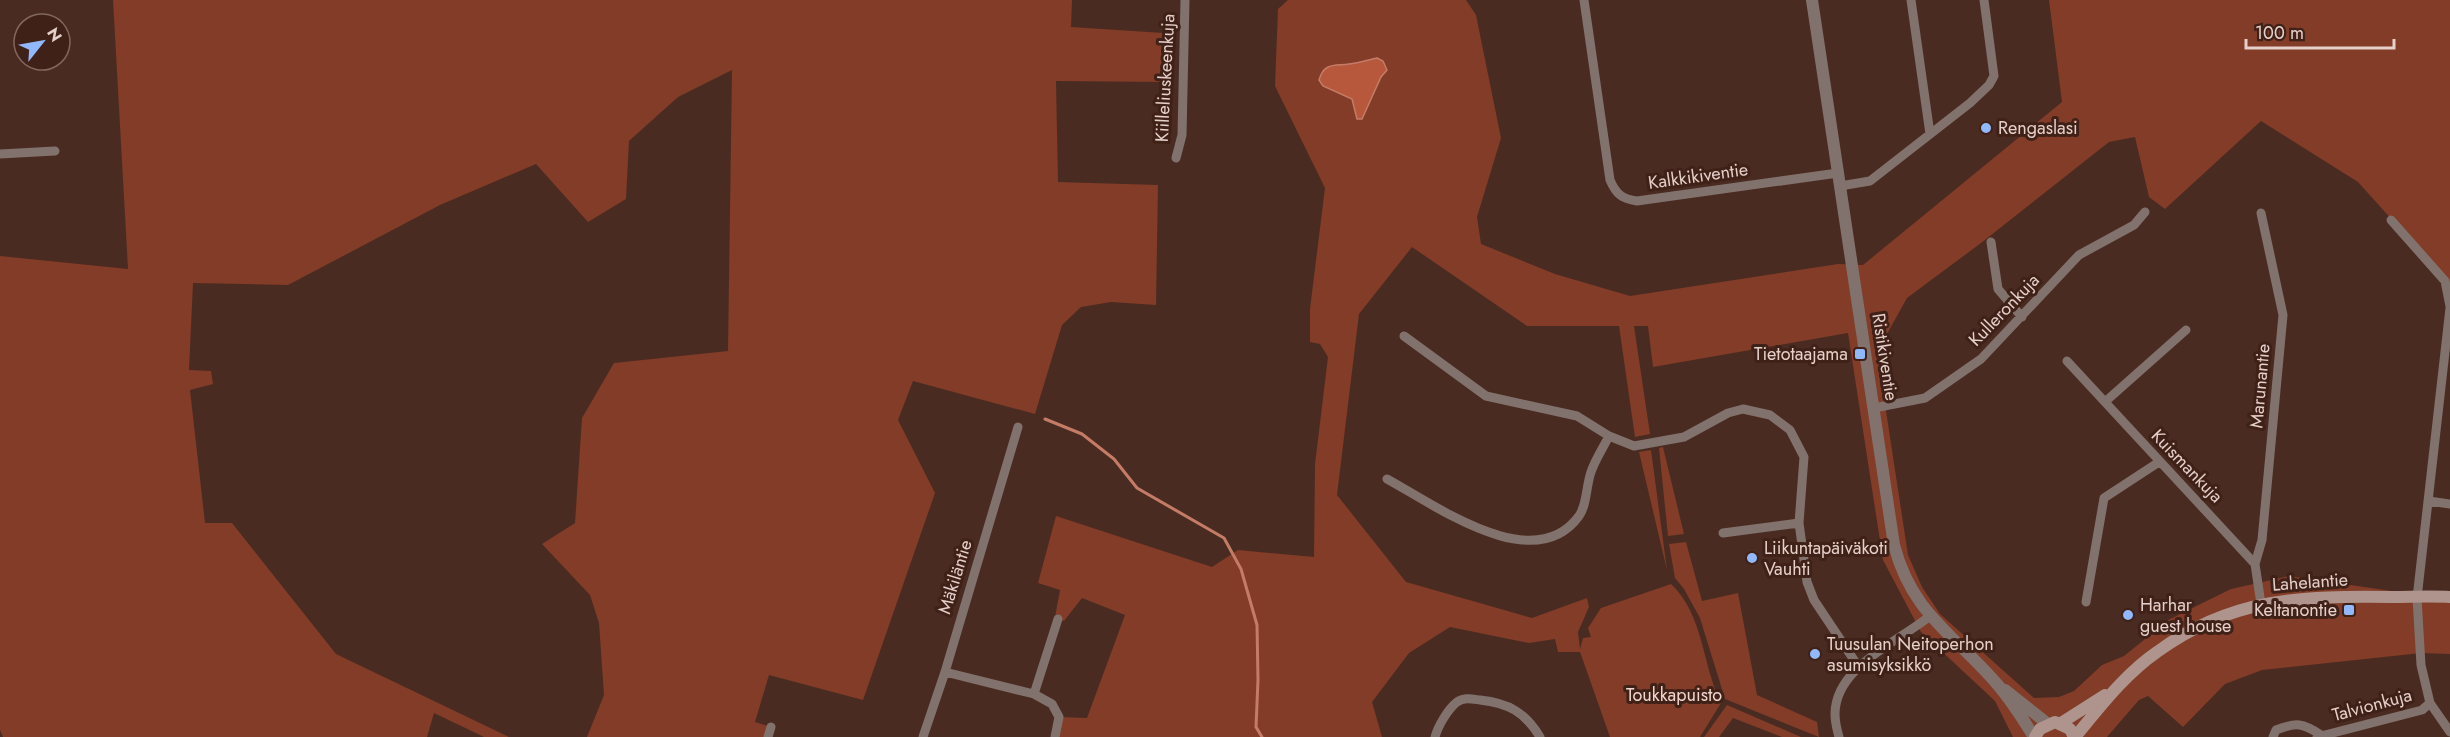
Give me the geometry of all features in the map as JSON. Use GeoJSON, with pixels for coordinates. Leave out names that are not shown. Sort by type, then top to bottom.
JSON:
{"type":"FeatureCollection","features":[{"type":"Feature","properties":{"kind":"main road","name":"Lahelantie"},"geometry":{"type":"LineString","coordinates":[[2074,737],[2123,682],[2155,652],[2194,628],[2231,612],[2287,599],[2348,596],[2450,597]]}},
{"type":"Feature","properties":{"kind":"main road","name":"Lahelantie"},"geometry":{"type":"LineString","coordinates":[[2061,723],[2123,682]]}},
{"type":"Feature","properties":{"kind":"main road"},"geometry":{"type":"LineString","coordinates":[[2035,737],[2040,729],[2048,724],[2061,723],[2070,729],[2074,737]]}},
{"type":"Feature","properties":{"kind":"street","name":"Kiilleliuskeenkuja"},"geometry":{"type":"LineString","coordinates":[[1176,158],[1182,135],[1185,0]]}},
{"type":"Feature","properties":{"kind":"street","name":"Kalkkikiventie"},"geometry":{"type":"LineString","coordinates":[[1584,0],[1610,180],[1616,192],[1621,196],[1637,201],[1838,173]]}},
{"type":"Feature","properties":{"kind":"street","name":"Ristikiventie"},"geometry":{"type":"LineString","coordinates":[[1812,0],[1894,545],[1900,567],[1908,585],[1930,616],[1997,684],[2048,724]]}},
{"type":"Feature","properties":{"kind":"street"},"geometry":{"type":"LineString","coordinates":[[1911,0],[1930,134]]}},
{"type":"Feature","properties":{"kind":"street"},"geometry":{"type":"LineString","coordinates":[[1840,186],[1870,181],[1970,103],[1989,85],[1994,76],[1984,0]]}},
{"type":"Feature","properties":{"kind":"street"},"geometry":{"type":"LineString","coordinates":[[0,154],[55,152]]}},
{"type":"Feature","properties":{"kind":"street","name":"Kulleronkuja"},"geometry":{"type":"LineString","coordinates":[[1874,408],[1925,398],[1981,359],[2079,255],[2134,225],[2145,212]]}},
{"type":"Feature","properties":{"kind":"street","name":"Marunantie"},"geometry":{"type":"LineString","coordinates":[[2255,564],[2262,540],[2283,315],[2261,213]]}},
{"type":"Feature","properties":{"kind":"street"},"geometry":{"type":"LineString","coordinates":[[2391,220],[2445,281],[2450,307],[2417,598],[2421,665],[2430,703],[2450,732]]}},
{"type":"Feature","properties":{"kind":"street"},"geometry":{"type":"LineString","coordinates":[[1991,242],[1998,289],[2022,317]]}},
{"type":"Feature","properties":{"kind":"street"},"geometry":{"type":"LineString","coordinates":[[2106,401],[2186,330]]}},
{"type":"Feature","properties":{"kind":"street"},"geometry":{"type":"LineString","coordinates":[[1404,336],[1486,396],[1577,416],[1609,436],[1634,446],[1684,437],[1728,413],[1743,410],[1770,415],[1790,430],[1804,457],[1799,523],[1807,582],[1814,600],[1842,646],[1858,666]]}},
{"type":"Feature","properties":{"kind":"street","name":"Kuismankuja"},"geometry":{"type":"LineString","coordinates":[[2067,361],[2255,564]]}},
{"type":"Feature","properties":{"kind":"street","name":"Mäkiläntie"},"geometry":{"type":"LineString","coordinates":[[923,737],[945,672],[1018,427]]}},
{"type":"Feature","properties":{"kind":"street"},"geometry":{"type":"LineString","coordinates":[[1387,479],[1480,530],[1509,539],[1543,541],[1568,530],[1581,514],[1590,473],[1609,436]]}},
{"type":"Feature","properties":{"kind":"street"},"geometry":{"type":"LineString","coordinates":[[2086,602],[2104,498],[2159,462]]}},
{"type":"Feature","properties":{"kind":"street"},"geometry":{"type":"LineString","coordinates":[[2429,501],[2450,504]]}},
{"type":"Feature","properties":{"kind":"street"},"geometry":{"type":"LineString","coordinates":[[1723,533],[1799,523]]}},
{"type":"Feature","properties":{"kind":"street"},"geometry":{"type":"LineString","coordinates":[[2255,564],[2261,604]]}},
{"type":"Feature","properties":{"kind":"street"},"geometry":{"type":"LineString","coordinates":[[1839,737],[1834,712],[1844,682],[1858,666],[1930,616]]}},
{"type":"Feature","properties":{"kind":"street"},"geometry":{"type":"LineString","coordinates":[[1034,694],[1058,619]]}},
{"type":"Feature","properties":{"kind":"street"},"geometry":{"type":"LineString","coordinates":[[945,672],[1034,694],[1052,704],[1059,717],[1055,737]]}},
{"type":"Feature","properties":{"kind":"street","name":"Ristikiventie"},"geometry":{"type":"LineString","coordinates":[[1997,684],[2035,737]]}},
{"type":"Feature","properties":{"kind":"street"},"geometry":{"type":"LineString","coordinates":[[1436,737],[1438,728],[1457,702],[1465,698],[1501,703],[1514,709],[1540,737]]}},
{"type":"Feature","properties":{"kind":"street","name":"Talvionkuja"},"geometry":{"type":"LineString","coordinates":[[2273,737],[2276,730],[2293,723],[2305,724],[2319,736],[2422,710],[2430,703]]}},
{"type":"Feature","properties":{"kind":"street"},"geometry":{"type":"LineString","coordinates":[[768,737],[771,727]]}},
{"type":"Feature","properties":{"kind":"green space"},"geometry":{"type":"Polygon","coordinates":[[[113,0],[1072,0],[1071,27],[1164,33],[1163,82],[1056,81],[1058,182],[1158,185],[1156,305],[1111,302],[1081,307],[1062,325],[1035,414],[913,381],[898,420],[935,493],[863,700],[769,675],[755,722],[768,726],[764,737],[587,737],[604,695],[599,623],[590,595],[542,544],[575,523],[582,418],[614,363],[728,351],[732,70],[678,97],[629,141],[626,199],[588,222],[536,164],[440,205],[288,285],[193,283],[189,370],[211,371],[213,384],[190,390],[205,523],[232,523],[336,654],[509,737],[484,737],[434,713],[427,737],[3,737],[0,730],[0,256],[128,269],[113,0]]]}},
{"type":"Feature","properties":{"kind":"green space","name":"Toukkapuisto"},"geometry":{"type":"Polygon","coordinates":[[[1288,0],[1466,0],[1476,15],[1501,138],[1477,217],[1481,244],[1555,274],[1630,296],[1838,264],[1863,265],[2062,102],[2049,0],[2450,0],[2450,294],[2447,281],[2358,182],[2261,121],[2165,209],[2149,197],[2135,137],[2109,142],[1907,298],[1877,352],[1908,555],[1922,587],[1940,614],[2034,698],[2059,697],[2074,691],[2102,665],[2124,656],[2170,619],[2231,589],[2289,576],[2412,594],[2450,594],[2450,654],[2421,653],[2262,670],[2225,684],[2183,727],[2148,696],[2139,700],[2107,737],[2013,737],[1995,701],[1921,632],[1883,560],[1848,333],[1653,367],[1648,326],[1634,326],[1650,434],[1635,437],[1619,326],[1527,326],[1412,247],[1359,314],[1337,495],[1406,582],[1532,618],[1587,598],[1589,607],[1578,632],[1580,649],[1583,638],[1591,637],[1588,628],[1601,608],[1671,584],[1682,596],[1690,610],[1721,703],[1700,737],[1610,737],[1580,652],[1558,652],[1555,639],[1529,643],[1450,627],[1409,653],[1372,702],[1382,737],[1055,737],[1059,717],[1087,718],[1125,615],[1082,598],[1064,621],[1055,617],[1060,590],[1038,583],[1056,516],[1212,567],[1238,550],[1314,557],[1315,464],[1328,357],[1320,344],[1310,342],[1310,309],[1325,188],[1275,86],[1278,9],[1288,0]]]}},
{"type":"Feature","properties":{"kind":"green space"},"geometry":{"type":"Polygon","coordinates":[[[1663,447],[1684,534],[1668,536],[1659,448],[1663,447]]]}},
{"type":"Feature","properties":{"kind":"green space"},"geometry":{"type":"Polygon","coordinates":[[[1651,450],[1667,570],[1639,452],[1651,450]]]}},
{"type":"Feature","properties":{"kind":"green space"},"geometry":{"type":"Polygon","coordinates":[[[1686,542],[1702,601],[1738,593],[1757,695],[1817,722],[1819,737],[1725,699],[1700,618],[1684,589],[1675,578],[1669,544],[1686,542]]]}},
{"type":"Feature","properties":{"kind":"green space"},"geometry":{"type":"Polygon","coordinates":[[[1727,705],[1801,737],[1782,737],[1733,718],[1719,737],[1704,737],[1727,705]]]}},
{"type":"Feature","properties":{"kind":"shaded area"},"geometry":{"type":"Polygon","coordinates":[[[1377,58],[1383,61],[1387,70],[1381,77],[1362,119],[1357,119],[1352,99],[1323,86],[1319,80],[1324,70],[1331,66],[1377,58]]]}},
{"type":"Feature","properties":{"kind":"waterway"},"geometry":{"type":"LineString","coordinates":[[1045,419],[1082,434],[1114,459],[1137,488],[1224,538],[1241,569],[1257,625],[1256,727],[1262,737]]}},
{"type":"Feature","properties":{"kind":"place","name":"Rengaslasi"},"geometry":{"type":"Point","coordinates":[1986,128]}},
{"type":"Feature","properties":{"kind":"place","name":"Tietotaajama"},"geometry":{"type":"Point","coordinates":[1860,354]}},
{"type":"Feature","properties":{"kind":"place","name":"Liikuntapäiväkoti Vauhti"},"geometry":{"type":"Point","coordinates":[1752,558]}},
{"type":"Feature","properties":{"kind":"place","name":"Keltanontie"},"geometry":{"type":"Point","coordinates":[2349,610]}},
{"type":"Feature","properties":{"kind":"place","name":"Harhar guest house"},"geometry":{"type":"Point","coordinates":[2128,615]}},
{"type":"Feature","properties":{"kind":"place","name":"Tuusulan Neitoperhon asumisyksikkö"},"geometry":{"type":"Point","coordinates":[1815,654]}}]}
